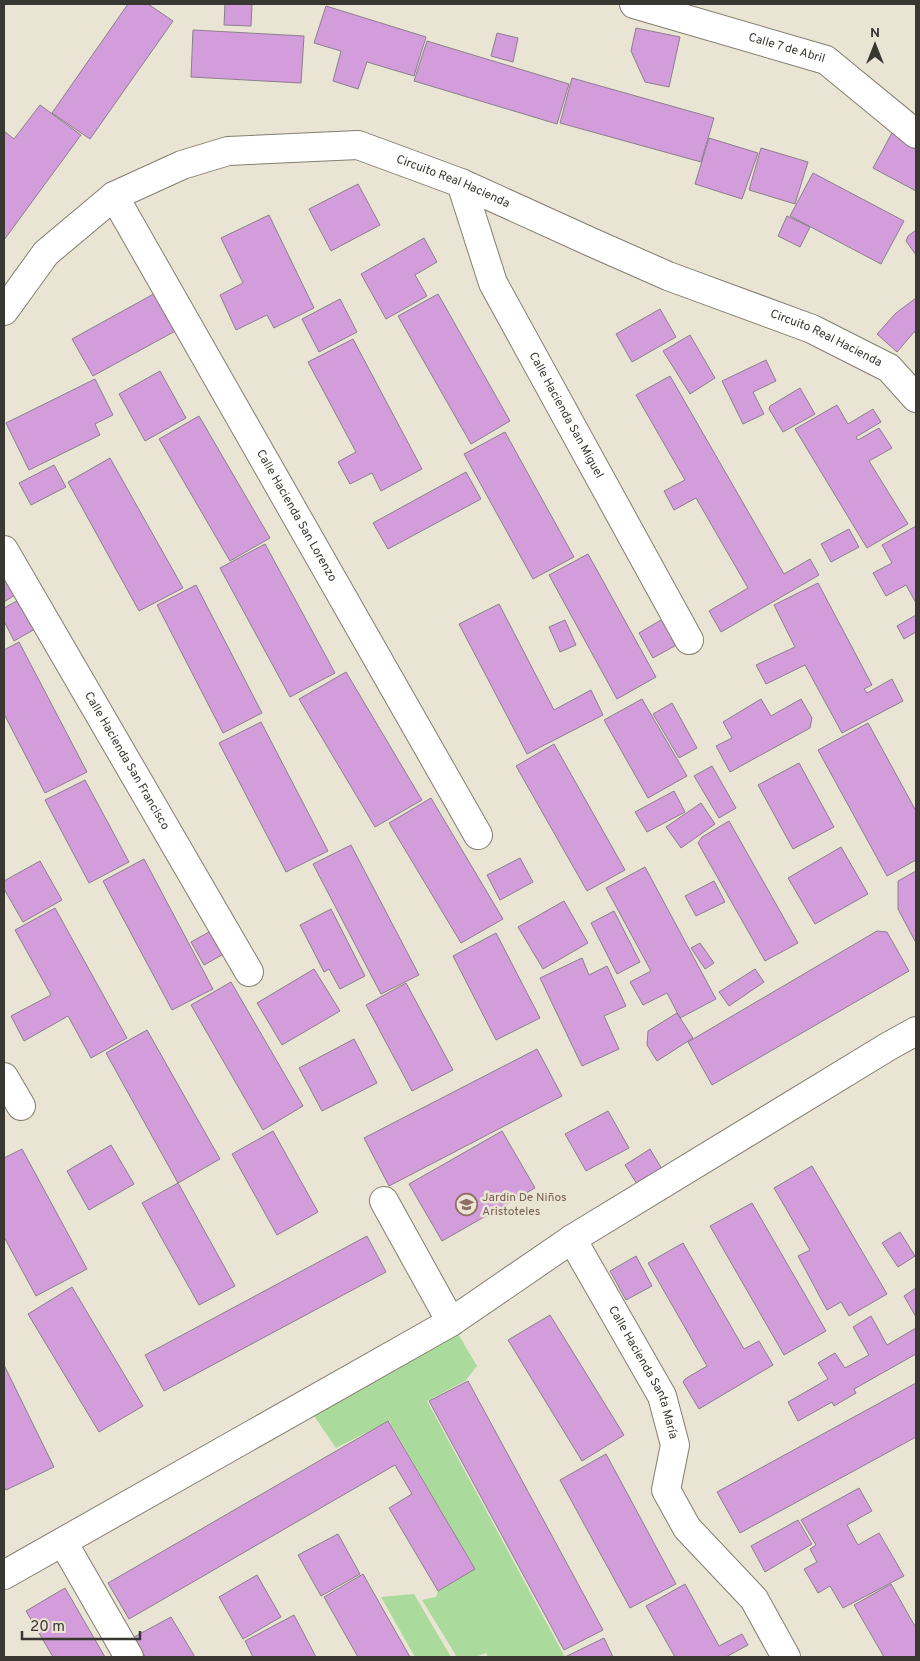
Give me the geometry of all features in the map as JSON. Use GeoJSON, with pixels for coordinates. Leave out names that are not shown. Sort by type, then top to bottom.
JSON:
{"type":"FeatureCollection","features":[{"type":"Feature","properties":{"kind":"street","name":"Calle 7 de Abril"},"geometry":{"type":"LineString","coordinates":[[634,4],[826,60],[916,134]]}},
{"type":"Feature","properties":{"kind":"street","name":"Circuito Real Hacienda"},"geometry":{"type":"LineString","coordinates":[[4,310],[46,253],[114,196],[182,165],[228,151],[358,145],[461,183],[668,276],[746,303],[812,329],[889,368],[916,398]]}},
{"type":"Feature","properties":{"kind":"street","name":"Calle Hacienda San Miguel"},"geometry":{"type":"LineString","coordinates":[[461,183],[493,283],[689,640]]}},
{"type":"Feature","properties":{"kind":"street","name":"Calle Hacienda San Lorenzo"},"geometry":{"type":"LineString","coordinates":[[114,196],[478,835]]}},
{"type":"Feature","properties":{"kind":"street","name":"Calle Hacienda San Francisco"},"geometry":{"type":"LineString","coordinates":[[4,550],[248,972]]}},
{"type":"Feature","properties":{"kind":"street"},"geometry":{"type":"LineString","coordinates":[[4,1575],[451,1322],[572,1239],[880,1051],[916,1031]]}},
{"type":"Feature","properties":{"kind":"street"},"geometry":{"type":"LineString","coordinates":[[4,1077],[21,1106]]}},
{"type":"Feature","properties":{"kind":"street"},"geometry":{"type":"LineString","coordinates":[[384,1201],[451,1322]]}},
{"type":"Feature","properties":{"kind":"street","name":"Calle Hacienda Santa María"},"geometry":{"type":"LineString","coordinates":[[572,1239],[662,1396],[675,1445],[666,1490],[687,1528],[754,1599],[786,1657]]}},
{"type":"Feature","properties":{"kind":"street"},"geometry":{"type":"LineString","coordinates":[[63,1542],[129,1657]]}},
{"type":"Feature","properties":{"kind":"green space"},"geometry":{"type":"Polygon","coordinates":[[[451,1322],[477,1366],[465,1381],[427,1401],[565,1657],[488,1657],[486,1653],[475,1657],[457,1657],[422,1600],[436,1597],[438,1591],[475,1569],[389,1421],[336,1448],[306,1404],[451,1322]]]}},
{"type":"Feature","properties":{"kind":"green space"},"geometry":{"type":"Polygon","coordinates":[[[414,1594],[451,1657],[415,1657],[381,1597],[414,1594]]]}},
{"type":"Feature","properties":{"kind":"building"},"geometry":{"type":"Polygon","coordinates":[[[128,4],[148,4],[173,21],[90,139],[52,113],[128,4]]]}},
{"type":"Feature","properties":{"kind":"building"},"geometry":{"type":"Polygon","coordinates":[[[225,4],[252,4],[251,26],[224,25],[225,4]]]}},
{"type":"Feature","properties":{"kind":"building"},"geometry":{"type":"Polygon","coordinates":[[[326,6],[426,37],[414,76],[367,62],[358,89],[333,81],[341,51],[314,43],[326,6]]]}},
{"type":"Feature","properties":{"kind":"building"},"geometry":{"type":"Polygon","coordinates":[[[636,28],[680,37],[669,87],[645,82],[631,51],[636,28]]]}},
{"type":"Feature","properties":{"kind":"building"},"geometry":{"type":"Polygon","coordinates":[[[193,30],[304,36],[301,83],[191,77],[193,30]]]}},
{"type":"Feature","properties":{"kind":"building"},"geometry":{"type":"Polygon","coordinates":[[[497,33],[518,38],[513,62],[491,56],[497,33]]]}},
{"type":"Feature","properties":{"kind":"building"},"geometry":{"type":"Polygon","coordinates":[[[427,41],[569,84],[557,124],[414,81],[427,41]]]}},
{"type":"Feature","properties":{"kind":"building"},"geometry":{"type":"Polygon","coordinates":[[[572,78],[714,118],[701,162],[560,123],[572,78]]]}},
{"type":"Feature","properties":{"kind":"building"},"geometry":{"type":"Polygon","coordinates":[[[40,105],[81,135],[4,240],[4,131],[14,139],[40,105]]]}},
{"type":"Feature","properties":{"kind":"building"},"geometry":{"type":"Polygon","coordinates":[[[894,129],[916,142],[916,191],[873,168],[894,129]]]}},
{"type":"Feature","properties":{"kind":"building"},"geometry":{"type":"Polygon","coordinates":[[[709,138],[758,153],[742,199],[695,184],[709,138]]]}},
{"type":"Feature","properties":{"kind":"building"},"geometry":{"type":"Polygon","coordinates":[[[761,148],[808,162],[795,204],[749,190],[761,148]]]}},
{"type":"Feature","properties":{"kind":"building"},"geometry":{"type":"Polygon","coordinates":[[[813,173],[904,221],[881,264],[790,216],[813,173]]]}},
{"type":"Feature","properties":{"kind":"building"},"geometry":{"type":"Polygon","coordinates":[[[358,184],[380,225],[331,251],[309,209],[358,184]]]}},
{"type":"Feature","properties":{"kind":"building"},"geometry":{"type":"Polygon","coordinates":[[[269,215],[314,308],[274,328],[267,315],[236,330],[220,295],[243,283],[221,238],[269,215]]]}},
{"type":"Feature","properties":{"kind":"building"},"geometry":{"type":"Polygon","coordinates":[[[787,216],[810,227],[800,247],[778,236],[787,216]]]}},
{"type":"Feature","properties":{"kind":"building"},"geometry":{"type":"Polygon","coordinates":[[[916,230],[916,255],[906,241],[908,236],[916,230]]]}},
{"type":"Feature","properties":{"kind":"building"},"geometry":{"type":"Polygon","coordinates":[[[424,238],[437,262],[415,275],[427,296],[386,319],[361,274],[424,238]]]}},
{"type":"Feature","properties":{"kind":"building"},"geometry":{"type":"Polygon","coordinates":[[[159,291],[179,329],[93,376],[72,339],[159,291]]]}},
{"type":"Feature","properties":{"kind":"building"},"geometry":{"type":"Polygon","coordinates":[[[438,294],[510,421],[471,444],[398,316],[438,294]]]}},
{"type":"Feature","properties":{"kind":"building"},"geometry":{"type":"Polygon","coordinates":[[[916,298],[916,332],[897,352],[877,334],[896,313],[916,298]]]}},
{"type":"Feature","properties":{"kind":"building"},"geometry":{"type":"Polygon","coordinates":[[[340,299],[357,332],[319,352],[302,319],[340,299]]]}},
{"type":"Feature","properties":{"kind":"building"},"geometry":{"type":"Polygon","coordinates":[[[660,309],[676,337],[632,362],[616,334],[660,309]]]}},
{"type":"Feature","properties":{"kind":"building"},"geometry":{"type":"Polygon","coordinates":[[[690,335],[715,378],[690,394],[663,351],[690,335]]]}},
{"type":"Feature","properties":{"kind":"building"},"geometry":{"type":"Polygon","coordinates":[[[353,339],[422,469],[381,491],[372,473],[350,484],[338,462],[356,452],[308,362],[353,339]]]}},
{"type":"Feature","properties":{"kind":"building"},"geometry":{"type":"Polygon","coordinates":[[[766,360],[776,381],[753,392],[764,414],[743,424],[722,381],[766,360]]]}},
{"type":"Feature","properties":{"kind":"building"},"geometry":{"type":"Polygon","coordinates":[[[160,371],[186,418],[145,441],[119,394],[160,371]]]}},
{"type":"Feature","properties":{"kind":"building"},"geometry":{"type":"Polygon","coordinates":[[[670,376],[784,574],[810,559],[819,575],[721,632],[709,611],[748,588],[696,498],[674,510],[664,491],[685,480],[636,395],[670,376]]]}},
{"type":"Feature","properties":{"kind":"building"},"geometry":{"type":"Polygon","coordinates":[[[95,379],[113,415],[95,424],[100,435],[29,470],[6,423],[95,379]]]}},
{"type":"Feature","properties":{"kind":"building"},"geometry":{"type":"Polygon","coordinates":[[[800,388],[815,414],[783,432],[769,409],[770,406],[800,388]]]}},
{"type":"Feature","properties":{"kind":"building"},"geometry":{"type":"Polygon","coordinates":[[[837,405],[848,424],[873,409],[881,422],[856,437],[858,440],[879,428],[892,448],[869,461],[908,524],[867,548],[795,429],[837,405]]]}},
{"type":"Feature","properties":{"kind":"building"},"geometry":{"type":"Polygon","coordinates":[[[199,416],[270,538],[230,561],[159,439],[199,416]]]}},
{"type":"Feature","properties":{"kind":"building"},"geometry":{"type":"Polygon","coordinates":[[[505,432],[574,557],[533,579],[464,454],[505,432]]]}},
{"type":"Feature","properties":{"kind":"building"},"geometry":{"type":"Polygon","coordinates":[[[110,458],[183,588],[139,611],[68,482],[110,458]]]}},
{"type":"Feature","properties":{"kind":"building"},"geometry":{"type":"Polygon","coordinates":[[[54,465],[66,487],[31,505],[19,483],[54,465]]]}},
{"type":"Feature","properties":{"kind":"building"},"geometry":{"type":"Polygon","coordinates":[[[466,472],[481,499],[388,549],[373,523],[466,472]]]}},
{"type":"Feature","properties":{"kind":"building"},"geometry":{"type":"Polygon","coordinates":[[[916,526],[916,603],[906,585],[886,596],[873,573],[892,563],[882,545],[916,526]]]}},
{"type":"Feature","properties":{"kind":"building"},"geometry":{"type":"Polygon","coordinates":[[[849,529],[859,547],[831,562],[821,544],[849,529]]]}},
{"type":"Feature","properties":{"kind":"building"},"geometry":{"type":"Polygon","coordinates":[[[265,544],[335,673],[290,697],[220,568],[265,544]]]}},
{"type":"Feature","properties":{"kind":"building"},"geometry":{"type":"Polygon","coordinates":[[[588,554],[656,677],[617,699],[549,575],[588,554]]]}},
{"type":"Feature","properties":{"kind":"building"},"geometry":{"type":"Polygon","coordinates":[[[4,564],[21,591],[4,602],[4,564]]]}},
{"type":"Feature","properties":{"kind":"building"},"geometry":{"type":"Polygon","coordinates":[[[818,583],[872,685],[864,689],[867,693],[892,679],[903,701],[842,733],[805,665],[766,684],[756,665],[795,647],[774,605],[818,583]]]}},
{"type":"Feature","properties":{"kind":"building"},"geometry":{"type":"Polygon","coordinates":[[[196,585],[262,713],[223,733],[157,605],[196,585]]]}},
{"type":"Feature","properties":{"kind":"building"},"geometry":{"type":"Polygon","coordinates":[[[26,596],[42,625],[14,641],[4,621],[4,608],[26,596]]]}},
{"type":"Feature","properties":{"kind":"building"},"geometry":{"type":"Polygon","coordinates":[[[499,604],[554,710],[591,690],[603,715],[527,754],[459,624],[499,604]]]}},
{"type":"Feature","properties":{"kind":"building"},"geometry":{"type":"Polygon","coordinates":[[[916,615],[916,632],[904,639],[897,626],[916,615]]]}},
{"type":"Feature","properties":{"kind":"building"},"geometry":{"type":"Polygon","coordinates":[[[666,617],[680,643],[653,658],[639,633],[666,617]]]}},
{"type":"Feature","properties":{"kind":"building"},"geometry":{"type":"Polygon","coordinates":[[[565,620],[576,645],[560,652],[549,627],[565,620]]]}},
{"type":"Feature","properties":{"kind":"building"},"geometry":{"type":"Polygon","coordinates":[[[19,642],[87,772],[45,793],[4,714],[4,650],[19,642]]]}},
{"type":"Feature","properties":{"kind":"building"},"geometry":{"type":"Polygon","coordinates":[[[346,672],[422,800],[375,827],[299,699],[346,672]]]}},
{"type":"Feature","properties":{"kind":"building"},"geometry":{"type":"Polygon","coordinates":[[[642,699],[687,776],[648,798],[604,720],[642,699]]]}},
{"type":"Feature","properties":{"kind":"building"},"geometry":{"type":"Polygon","coordinates":[[[761,699],[771,716],[801,699],[812,718],[810,728],[730,772],[716,746],[732,738],[723,722],[761,699]]]}},
{"type":"Feature","properties":{"kind":"building"},"geometry":{"type":"Polygon","coordinates":[[[672,703],[697,748],[679,758],[653,714],[672,703]]]}},
{"type":"Feature","properties":{"kind":"building"},"geometry":{"type":"Polygon","coordinates":[[[261,722],[328,851],[286,872],[219,743],[261,722]]]}},
{"type":"Feature","properties":{"kind":"building"},"geometry":{"type":"Polygon","coordinates":[[[868,723],[916,811],[916,860],[887,876],[818,750],[868,723]]]}},
{"type":"Feature","properties":{"kind":"building"},"geometry":{"type":"Polygon","coordinates":[[[554,744],[625,870],[587,891],[516,766],[554,744]]]}},
{"type":"Feature","properties":{"kind":"building"},"geometry":{"type":"Polygon","coordinates":[[[799,763],[834,827],[793,849],[758,785],[799,763]]]}},
{"type":"Feature","properties":{"kind":"building"},"geometry":{"type":"Polygon","coordinates":[[[712,766],[736,808],[719,818],[694,776],[712,766]]]}},
{"type":"Feature","properties":{"kind":"building"},"geometry":{"type":"Polygon","coordinates":[[[85,780],[129,862],[89,883],[45,800],[85,780]]]}},
{"type":"Feature","properties":{"kind":"building"},"geometry":{"type":"Polygon","coordinates":[[[674,791],[685,812],[647,832],[635,812],[674,791]]]}},
{"type":"Feature","properties":{"kind":"building"},"geometry":{"type":"Polygon","coordinates":[[[431,798],[503,919],[461,943],[389,823],[431,798]]]}},
{"type":"Feature","properties":{"kind":"building"},"geometry":{"type":"Polygon","coordinates":[[[701,803],[715,824],[681,848],[666,827],[701,803]]]}},
{"type":"Feature","properties":{"kind":"building"},"geometry":{"type":"Polygon","coordinates":[[[729,821],[798,943],[765,961],[698,843],[702,837],[729,821]]]}},
{"type":"Feature","properties":{"kind":"building"},"geometry":{"type":"Polygon","coordinates":[[[351,845],[419,975],[381,994],[313,864],[351,845]]]}},
{"type":"Feature","properties":{"kind":"building"},"geometry":{"type":"Polygon","coordinates":[[[841,847],[868,894],[815,924],[788,878],[841,847]]]}},
{"type":"Feature","properties":{"kind":"building"},"geometry":{"type":"Polygon","coordinates":[[[520,858],[533,882],[500,900],[487,875],[520,858]]]}},
{"type":"Feature","properties":{"kind":"building"},"geometry":{"type":"Polygon","coordinates":[[[144,859],[213,989],[172,1010],[103,881],[144,859]]]}},
{"type":"Feature","properties":{"kind":"building"},"geometry":{"type":"Polygon","coordinates":[[[40,861],[62,900],[23,922],[4,889],[4,881],[40,861]]]}},
{"type":"Feature","properties":{"kind":"building"},"geometry":{"type":"Polygon","coordinates":[[[645,867],[716,999],[680,1018],[667,993],[643,1005],[630,982],[651,971],[606,888],[645,867]]]}},
{"type":"Feature","properties":{"kind":"building"},"geometry":{"type":"Polygon","coordinates":[[[916,871],[916,943],[898,909],[898,881],[916,871]]]}},
{"type":"Feature","properties":{"kind":"building"},"geometry":{"type":"Polygon","coordinates":[[[714,881],[725,902],[696,916],[685,896],[714,881]]]}},
{"type":"Feature","properties":{"kind":"building"},"geometry":{"type":"Polygon","coordinates":[[[564,901],[588,943],[543,969],[518,927],[564,901]]]}},
{"type":"Feature","properties":{"kind":"building"},"geometry":{"type":"Polygon","coordinates":[[[55,908],[127,1038],[91,1058],[68,1016],[24,1041],[11,1016],[51,995],[15,930],[55,908]]]}},
{"type":"Feature","properties":{"kind":"building"},"geometry":{"type":"Polygon","coordinates":[[[331,909],[365,976],[340,989],[329,969],[324,972],[300,925],[331,909]]]}},
{"type":"Feature","properties":{"kind":"building"},"geometry":{"type":"Polygon","coordinates":[[[614,911],[640,962],[617,974],[591,923],[614,911]]]}},
{"type":"Feature","properties":{"kind":"building"},"geometry":{"type":"Polygon","coordinates":[[[218,927],[231,950],[204,965],[191,942],[218,927]]]}},
{"type":"Feature","properties":{"kind":"building"},"geometry":{"type":"Polygon","coordinates":[[[877,931],[887,932],[909,971],[712,1085],[688,1042],[877,931]]]}},
{"type":"Feature","properties":{"kind":"building"},"geometry":{"type":"Polygon","coordinates":[[[496,933],[540,1018],[496,1040],[453,956],[496,933]]]}},
{"type":"Feature","properties":{"kind":"building"},"geometry":{"type":"Polygon","coordinates":[[[700,943],[714,963],[705,969],[691,948],[700,943]]]}},
{"type":"Feature","properties":{"kind":"building"},"geometry":{"type":"Polygon","coordinates":[[[582,958],[589,975],[607,966],[626,1006],[604,1016],[619,1049],[582,1066],[540,978],[582,958]]]}},
{"type":"Feature","properties":{"kind":"building"},"geometry":{"type":"Polygon","coordinates":[[[314,969],[340,1011],[282,1045],[257,1003],[314,969]]]}},
{"type":"Feature","properties":{"kind":"building"},"geometry":{"type":"Polygon","coordinates":[[[755,969],[764,982],[729,1006],[719,992],[755,969]]]}},
{"type":"Feature","properties":{"kind":"building"},"geometry":{"type":"Polygon","coordinates":[[[231,982],[303,1106],[263,1130],[191,1005],[231,982]]]}},
{"type":"Feature","properties":{"kind":"building"},"geometry":{"type":"Polygon","coordinates":[[[406,983],[453,1070],[412,1091],[366,1005],[406,983]]]}},
{"type":"Feature","properties":{"kind":"building"},"geometry":{"type":"Polygon","coordinates":[[[677,1013],[693,1038],[657,1061],[647,1045],[648,1031],[677,1013]]]}},
{"type":"Feature","properties":{"kind":"building"},"geometry":{"type":"Polygon","coordinates":[[[147,1030],[220,1159],[178,1183],[106,1053],[147,1030]]]}},
{"type":"Feature","properties":{"kind":"building"},"geometry":{"type":"Polygon","coordinates":[[[354,1039],[377,1083],[322,1111],[299,1068],[354,1039]]]}},
{"type":"Feature","properties":{"kind":"building"},"geometry":{"type":"Polygon","coordinates":[[[537,1049],[562,1096],[389,1186],[364,1138],[537,1049]]]}},
{"type":"Feature","properties":{"kind":"building"},"geometry":{"type":"Polygon","coordinates":[[[608,1111],[629,1148],[586,1171],[565,1134],[608,1111]]]}},
{"type":"Feature","properties":{"kind":"building"},"geometry":{"type":"Polygon","coordinates":[[[273,1131],[318,1212],[277,1235],[232,1154],[273,1131]]]}},
{"type":"Feature","properties":{"kind":"building"},"geometry":{"type":"Polygon","coordinates":[[[502,1131],[535,1188],[442,1241],[409,1184],[502,1131]]]}},
{"type":"Feature","properties":{"kind":"building"},"geometry":{"type":"Polygon","coordinates":[[[111,1145],[134,1184],[89,1210],[67,1171],[111,1145]]]}},
{"type":"Feature","properties":{"kind":"building"},"geometry":{"type":"Polygon","coordinates":[[[22,1149],[87,1269],[36,1296],[4,1237],[4,1158],[22,1149]]]}},
{"type":"Feature","properties":{"kind":"building"},"geometry":{"type":"Polygon","coordinates":[[[650,1149],[662,1169],[637,1184],[625,1165],[650,1149]]]}},
{"type":"Feature","properties":{"kind":"building"},"geometry":{"type":"Polygon","coordinates":[[[812,1166],[887,1294],[849,1316],[841,1302],[827,1310],[798,1256],[810,1250],[774,1188],[812,1166]]]}},
{"type":"Feature","properties":{"kind":"building"},"geometry":{"type":"Polygon","coordinates":[[[178,1183],[235,1286],[199,1305],[142,1203],[178,1183]]]}},
{"type":"Feature","properties":{"kind":"building"},"geometry":{"type":"Polygon","coordinates":[[[752,1203],[826,1331],[784,1355],[710,1226],[752,1203]]]}},
{"type":"Feature","properties":{"kind":"building"},"geometry":{"type":"Polygon","coordinates":[[[900,1232],[915,1256],[898,1267],[882,1243],[900,1232]]]}},
{"type":"Feature","properties":{"kind":"building"},"geometry":{"type":"Polygon","coordinates":[[[367,1236],[386,1272],[164,1391],[145,1355],[367,1236]]]}},
{"type":"Feature","properties":{"kind":"building"},"geometry":{"type":"Polygon","coordinates":[[[683,1243],[744,1349],[759,1341],[773,1365],[699,1409],[683,1382],[707,1366],[648,1263],[683,1243]]]}},
{"type":"Feature","properties":{"kind":"building"},"geometry":{"type":"Polygon","coordinates":[[[636,1256],[652,1286],[626,1300],[610,1271],[636,1256]]]}},
{"type":"Feature","properties":{"kind":"building"},"geometry":{"type":"Polygon","coordinates":[[[72,1287],[143,1406],[99,1432],[28,1314],[72,1287]]]}},
{"type":"Feature","properties":{"kind":"building"},"geometry":{"type":"Polygon","coordinates":[[[916,1288],[916,1317],[904,1296],[916,1288]]]}},
{"type":"Feature","properties":{"kind":"building"},"geometry":{"type":"Polygon","coordinates":[[[550,1315],[624,1435],[582,1461],[508,1340],[550,1315]]]}},
{"type":"Feature","properties":{"kind":"building"},"geometry":{"type":"Polygon","coordinates":[[[871,1316],[887,1345],[916,1328],[916,1354],[854,1389],[856,1393],[834,1406],[832,1402],[798,1421],[788,1402],[828,1379],[818,1363],[835,1353],[845,1368],[869,1355],[853,1327],[871,1316]]]}},
{"type":"Feature","properties":{"kind":"building"},"geometry":{"type":"Polygon","coordinates":[[[4,1365],[54,1467],[6,1490],[4,1486],[4,1365]]]}},
{"type":"Feature","properties":{"kind":"building"},"geometry":{"type":"Polygon","coordinates":[[[468,1381],[603,1630],[564,1650],[429,1401],[468,1381]]]}},
{"type":"Feature","properties":{"kind":"building"},"geometry":{"type":"Polygon","coordinates":[[[916,1383],[916,1437],[740,1533],[717,1492],[916,1383]]]}},
{"type":"Feature","properties":{"kind":"building"},"geometry":{"type":"Polygon","coordinates":[[[388,1421],[475,1569],[438,1591],[389,1508],[412,1494],[395,1465],[129,1619],[108,1583],[388,1421]]]}},
{"type":"Feature","properties":{"kind":"building"},"geometry":{"type":"Polygon","coordinates":[[[606,1454],[676,1584],[630,1608],[560,1480],[606,1454]]]}},
{"type":"Feature","properties":{"kind":"building"},"geometry":{"type":"Polygon","coordinates":[[[859,1488],[872,1511],[847,1525],[858,1545],[879,1533],[904,1576],[843,1608],[830,1586],[818,1593],[804,1569],[817,1562],[810,1549],[816,1545],[801,1520],[859,1488]]]}},
{"type":"Feature","properties":{"kind":"building"},"geometry":{"type":"Polygon","coordinates":[[[798,1520],[812,1544],[765,1572],[751,1546],[798,1520]]]}},
{"type":"Feature","properties":{"kind":"building"},"geometry":{"type":"Polygon","coordinates":[[[338,1534],[360,1574],[321,1596],[298,1555],[338,1534]]]}},
{"type":"Feature","properties":{"kind":"building"},"geometry":{"type":"Polygon","coordinates":[[[363,1574],[410,1657],[358,1657],[324,1597],[363,1574]]]}},
{"type":"Feature","properties":{"kind":"building"},"geometry":{"type":"Polygon","coordinates":[[[257,1575],[281,1617],[243,1639],[219,1597],[257,1575]]]}},
{"type":"Feature","properties":{"kind":"building"},"geometry":{"type":"Polygon","coordinates":[[[685,1584],[719,1646],[742,1634],[748,1645],[726,1657],[675,1657],[646,1606],[685,1584]]]}},
{"type":"Feature","properties":{"kind":"building"},"geometry":{"type":"Polygon","coordinates":[[[891,1584],[916,1628],[916,1657],[884,1657],[854,1605],[891,1584]]]}},
{"type":"Feature","properties":{"kind":"building"},"geometry":{"type":"Polygon","coordinates":[[[65,1588],[105,1657],[53,1657],[26,1611],[65,1588]]]}},
{"type":"Feature","properties":{"kind":"building"},"geometry":{"type":"Polygon","coordinates":[[[294,1615],[316,1657],[253,1657],[245,1641],[294,1615]]]}},
{"type":"Feature","properties":{"kind":"building"},"geometry":{"type":"Polygon","coordinates":[[[171,1617],[195,1657],[145,1657],[134,1637],[171,1617]]]}},
{"type":"Feature","properties":{"kind":"building"},"geometry":{"type":"Polygon","coordinates":[[[604,1638],[613,1657],[565,1657],[604,1638]]]}},
{"type":"Feature","properties":{"kind":"place","name":"Jardin De Niños Aristoteles"},"geometry":{"type":"Point","coordinates":[466,1205]}}]}
